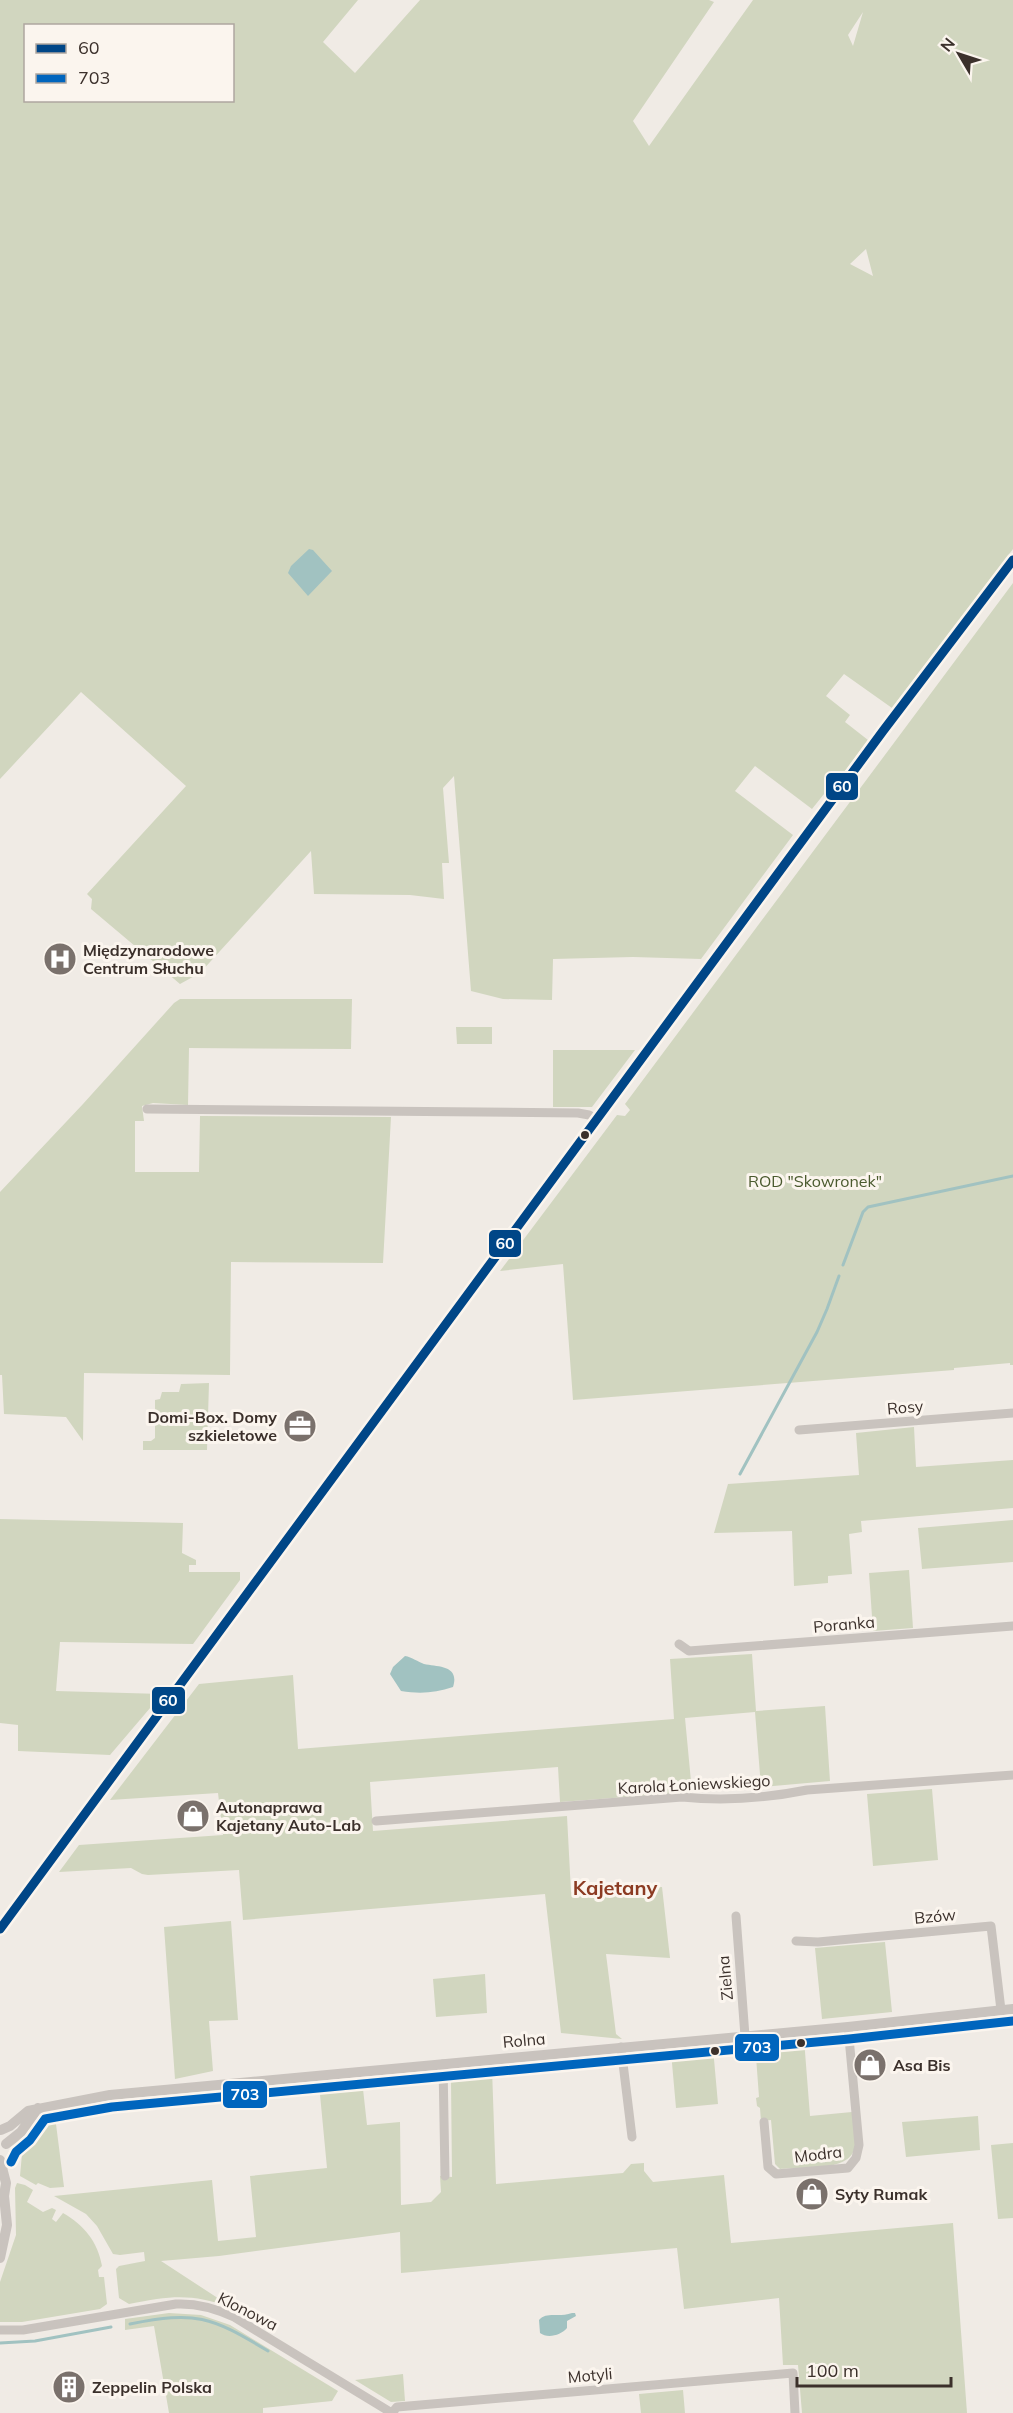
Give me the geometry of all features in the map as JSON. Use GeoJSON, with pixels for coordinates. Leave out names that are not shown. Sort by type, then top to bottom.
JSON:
{"type":"FeatureCollection","features":[{"type":"Feature","properties":{"kind":"street"},"geometry":{"type":"LineString","coordinates":[[0,1929],[877,740],[1013,560]]}},
{"type":"Feature","properties":{"kind":"street"},"geometry":{"type":"LineString","coordinates":[[147,1109],[582,1113],[598,1120]]}},
{"type":"Feature","properties":{"kind":"street","name":"Rosy"},"geometry":{"type":"LineString","coordinates":[[799,1430],[1013,1413]]}},
{"type":"Feature","properties":{"kind":"street","name":"Poranka"},"geometry":{"type":"LineString","coordinates":[[679,1644],[688,1651],[1013,1626]]}},
{"type":"Feature","properties":{"kind":"street","name":"Karola Łoniewskiego"},"geometry":{"type":"LineString","coordinates":[[376,1821],[682,1797],[700,1800],[787,1794],[807,1790],[1013,1775]]}},
{"type":"Feature","properties":{"kind":"street","name":"Zielna"},"geometry":{"type":"LineString","coordinates":[[736,1916],[745,2036]]}},
{"type":"Feature","properties":{"kind":"street","name":"Bzów"},"geometry":{"type":"LineString","coordinates":[[796,1941],[818,1942],[991,1926],[1001,2010]]}},
{"type":"Feature","properties":{"kind":"street","name":"Rolna"},"geometry":{"type":"LineString","coordinates":[[6,2144],[1,2129],[10,2126],[28,2110],[116,2094],[848,2027],[1013,2009]]}},
{"type":"Feature","properties":{"kind":"street","name":"Modra"},"geometry":{"type":"LineString","coordinates":[[764,2122],[768,2167],[776,2174],[848,2168],[853,2164],[859,2145],[848,2027]]}},
{"type":"Feature","properties":{"kind":"street"},"geometry":{"type":"LineString","coordinates":[[621,2047],[632,2137]]}},
{"type":"Feature","properties":{"kind":"street"},"geometry":{"type":"LineString","coordinates":[[443,2064],[445,2176]]}},
{"type":"Feature","properties":{"kind":"street"},"geometry":{"type":"LineString","coordinates":[[0,2258],[7,2225],[2,2194],[6,2183],[0,2158],[6,2144],[21,2132],[38,2108]]}},
{"type":"Feature","properties":{"kind":"street","name":"Klonowa"},"geometry":{"type":"LineString","coordinates":[[0,2330],[23,2330],[176,2304],[200,2305],[214,2308],[234,2317],[392,2413]]}},
{"type":"Feature","properties":{"kind":"street","name":"Motyli"},"geometry":{"type":"LineString","coordinates":[[392,2413],[397,2407],[792,2373],[795,2413]]}},
{"type":"Feature","properties":{"kind":"green space"},"geometry":{"type":"Polygon","coordinates":[[[0,0],[358,0],[323,42],[355,73],[420,0],[709,0],[714,2],[633,121],[649,146],[753,0],[1013,0],[1013,549],[892,708],[844,674],[826,696],[850,715],[845,722],[868,740],[831,790],[828,789],[812,809],[755,766],[735,791],[793,835],[701,959],[633,957],[553,959],[552,1000],[503,999],[471,991],[454,776],[443,788],[449,863],[442,863],[444,899],[410,895],[314,894],[311,851],[200,973],[180,984],[91,909],[92,899],[87,894],[186,786],[81,692],[0,779],[0,0]],[[863,12],[848,35],[853,46],[863,12]],[[866,249],[850,264],[873,276],[866,249]]]}},
{"type":"Feature","properties":{"kind":"green space","name":"ROD \"Skowronek\""},"geometry":{"type":"Polygon","coordinates":[[[1013,583],[1013,1365],[1010,1363],[954,1368],[954,1370],[573,1400],[563,1264],[500,1271],[617,1115],[625,1116],[630,1110],[625,1104],[1013,583]]]}},
{"type":"Feature","properties":{"kind":"green space"},"geometry":{"type":"Polygon","coordinates":[[[180,999],[352,999],[351,1049],[189,1048],[188,1105],[153,1103],[142,1106],[144,1121],[135,1121],[135,1172],[199,1172],[200,1116],[391,1117],[383,1263],[231,1262],[230,1375],[84,1373],[83,1441],[66,1417],[4,1414],[2,1375],[0,1375],[0,1192],[180,999]]]}},
{"type":"Feature","properties":{"kind":"green space"},"geometry":{"type":"Polygon","coordinates":[[[456,1027],[492,1027],[492,1044],[457,1044],[456,1027]]]}},
{"type":"Feature","properties":{"kind":"green space"},"geometry":{"type":"Polygon","coordinates":[[[553,1050],[635,1050],[592,1107],[553,1107],[553,1050]]]}},
{"type":"Feature","properties":{"kind":"green space"},"geometry":{"type":"Polygon","coordinates":[[[209,1383],[207,1450],[143,1450],[143,1441],[151,1441],[155,1438],[155,1400],[160,1399],[162,1392],[179,1392],[181,1384],[209,1383]]]}},
{"type":"Feature","properties":{"kind":"green space"},"geometry":{"type":"Polygon","coordinates":[[[914,1427],[916,1467],[1013,1460],[1013,1508],[861,1521],[862,1532],[849,1534],[852,1574],[828,1576],[828,1583],[794,1586],[792,1531],[714,1533],[728,1484],[859,1475],[856,1433],[914,1427]]]}},
{"type":"Feature","properties":{"kind":"green space"},"geometry":{"type":"Polygon","coordinates":[[[0,1519],[183,1523],[182,1553],[196,1560],[196,1565],[189,1565],[189,1572],[240,1572],[240,1580],[193,1644],[60,1642],[56,1691],[162,1694],[110,1755],[18,1751],[18,1725],[0,1723],[0,1519]]]}},
{"type":"Feature","properties":{"kind":"green space"},"geometry":{"type":"Polygon","coordinates":[[[1013,1520],[1013,1562],[922,1569],[918,1528],[1013,1520]]]}},
{"type":"Feature","properties":{"kind":"green space"},"geometry":{"type":"Polygon","coordinates":[[[909,1570],[913,1628],[873,1631],[869,1573],[909,1570]]]}},
{"type":"Feature","properties":{"kind":"green space"},"geometry":{"type":"Polygon","coordinates":[[[752,1654],[756,1711],[825,1706],[830,1781],[761,1787],[755,1712],[685,1718],[692,1792],[560,1802],[558,1767],[370,1782],[373,1831],[567,1816],[571,1892],[662,1887],[670,1958],[606,1954],[616,2034],[622,2039],[561,2033],[545,1894],[243,1920],[239,1870],[148,1875],[131,1868],[59,1872],[79,1845],[223,1835],[218,1793],[110,1800],[199,1684],[293,1675],[298,1749],[674,1719],[670,1659],[752,1654]]]}},
{"type":"Feature","properties":{"kind":"green space"},"geometry":{"type":"Polygon","coordinates":[[[932,1789],[938,1860],[873,1866],[867,1794],[932,1789]]]}},
{"type":"Feature","properties":{"kind":"green space"},"geometry":{"type":"Polygon","coordinates":[[[231,1921],[238,2020],[209,2021],[213,2071],[175,2079],[164,1927],[231,1921]]]}},
{"type":"Feature","properties":{"kind":"green space"},"geometry":{"type":"Polygon","coordinates":[[[885,1942],[892,2012],[822,2019],[815,1948],[885,1942]]]}},
{"type":"Feature","properties":{"kind":"green space"},"geometry":{"type":"Polygon","coordinates":[[[485,1974],[487,2013],[436,2017],[433,1979],[485,1974]]]}},
{"type":"Feature","properties":{"kind":"green space"},"geometry":{"type":"Polygon","coordinates":[[[804,2039],[810,2116],[852,2112],[855,2145],[852,2154],[836,2164],[825,2167],[780,2169],[775,2164],[771,2120],[761,2121],[760,2108],[757,2106],[756,2098],[759,2097],[755,2043],[804,2039]]]}},
{"type":"Feature","properties":{"kind":"green space"},"geometry":{"type":"Polygon","coordinates":[[[713,2048],[718,2104],[676,2108],[671,2052],[713,2048]]]}},
{"type":"Feature","properties":{"kind":"green space"},"geometry":{"type":"Polygon","coordinates":[[[492,2069],[496,2184],[623,2173],[631,2164],[644,2163],[644,2171],[653,2182],[724,2175],[731,2243],[953,2223],[967,2413],[802,2413],[798,2365],[783,2365],[779,2298],[684,2309],[677,2248],[401,2273],[400,2232],[219,2256],[161,2261],[233,2308],[205,2300],[181,2297],[129,2304],[119,2298],[116,2269],[119,2266],[145,2261],[144,2252],[113,2254],[97,2226],[86,2214],[54,2196],[212,2180],[218,2241],[256,2237],[250,2176],[327,2168],[319,2084],[362,2080],[367,2125],[400,2122],[401,2205],[431,2202],[441,2192],[440,2176],[452,2177],[451,2080],[459,2072],[492,2069]]]}},
{"type":"Feature","properties":{"kind":"green space"},"geometry":{"type":"Polygon","coordinates":[[[77,2107],[78,2109],[60,2118],[56,2124],[64,2187],[50,2188],[38,2183],[36,2185],[20,2176],[22,2154],[33,2129],[27,2130],[47,2114],[77,2107]]]}},
{"type":"Feature","properties":{"kind":"green space"},"geometry":{"type":"Polygon","coordinates":[[[978,2116],[980,2150],[906,2157],[902,2122],[978,2116]]]}},
{"type":"Feature","properties":{"kind":"green space"},"geometry":{"type":"Polygon","coordinates":[[[20,2138],[11,2166],[5,2170],[8,2152],[20,2138]]]}},
{"type":"Feature","properties":{"kind":"green space"},"geometry":{"type":"Polygon","coordinates":[[[1013,2143],[1013,2218],[998,2219],[991,2145],[1013,2143]]]}},
{"type":"Feature","properties":{"kind":"green space"},"geometry":{"type":"Polygon","coordinates":[[[17,2183],[33,2190],[27,2202],[43,2212],[52,2208],[56,2210],[52,2219],[56,2222],[63,2213],[89,2235],[100,2257],[102,2266],[98,2270],[99,2277],[104,2277],[107,2304],[100,2309],[22,2322],[0,2322],[0,2282],[16,2235],[15,2188],[17,2183]]]}},
{"type":"Feature","properties":{"kind":"green space"},"geometry":{"type":"Polygon","coordinates":[[[169,2313],[201,2315],[230,2325],[338,2391],[332,2401],[263,2408],[263,2413],[169,2413],[154,2326],[125,2330],[125,2319],[169,2313]]]}},
{"type":"Feature","properties":{"kind":"green space"},"geometry":{"type":"Polygon","coordinates":[[[403,2374],[405,2401],[391,2402],[355,2380],[403,2374]]]}},
{"type":"Feature","properties":{"kind":"green space"},"geometry":{"type":"Polygon","coordinates":[[[683,2390],[685,2413],[641,2413],[639,2394],[683,2390]]]}},
{"type":"Feature","properties":{"kind":"water"},"geometry":{"type":"Polygon","coordinates":[[[309,549],[313,550],[332,571],[308,596],[288,573],[291,566],[309,549]]]}},
{"type":"Feature","properties":{"kind":"water"},"geometry":{"type":"Polygon","coordinates":[[[405,1656],[451,1671],[454,1680],[453,1687],[427,1692],[401,1691],[390,1674],[393,1667],[405,1656]]]}},
{"type":"Feature","properties":{"kind":"water"},"geometry":{"type":"Polygon","coordinates":[[[575,2313],[576,2316],[567,2321],[567,2328],[561,2333],[550,2336],[540,2333],[539,2320],[542,2317],[575,2313]]]}},
{"type":"Feature","properties":{"kind":"waterway"},"geometry":{"type":"LineString","coordinates":[[843,1265],[863,1212],[868,1207],[1013,1176]]}},
{"type":"Feature","properties":{"kind":"waterway"},"geometry":{"type":"LineString","coordinates":[[740,1474],[817,1332],[839,1276]]}},
{"type":"Feature","properties":{"kind":"waterway"},"geometry":{"type":"LineString","coordinates":[[130,2324],[171,2318],[202,2320],[231,2330],[268,2351]]}},
{"type":"Feature","properties":{"kind":"waterway"},"geometry":{"type":"LineString","coordinates":[[0,2343],[35,2341],[111,2327]]}},
{"type":"Feature","properties":{"kind":"transit line","name":"60"},"geometry":{"type":"LineString","coordinates":[[0,1929],[883,731],[1013,560]]}},
{"type":"Feature","properties":{"kind":"transit line","name":"703"},"geometry":{"type":"LineString","coordinates":[[11,2162],[16,2152],[30,2140],[45,2119],[112,2107],[849,2039],[1013,2021]]}},
{"type":"Feature","properties":{"kind":"place","name":"Międzynarodowe Centrum Słuchu"},"geometry":{"type":"Point","coordinates":[60,959]}},
{"type":"Feature","properties":{"kind":"place","name":"Domi-Box. Domy szkieletowe"},"geometry":{"type":"Point","coordinates":[300,1426]}},
{"type":"Feature","properties":{"kind":"place","name":"Autonaprawa Kajetany Auto-Lab"},"geometry":{"type":"Point","coordinates":[193,1816]}},
{"type":"Feature","properties":{"kind":"place","name":"Asa Bis"},"geometry":{"type":"Point","coordinates":[870,2065]}},
{"type":"Feature","properties":{"kind":"place","name":"Syty Rumak"},"geometry":{"type":"Point","coordinates":[812,2194]}},
{"type":"Feature","properties":{"kind":"place","name":"Zeppelin Polska"},"geometry":{"type":"Point","coordinates":[69,2387]}},
{"type":"Feature","properties":{"kind":"district","name":"Kajetany"},"geometry":{"type":"Point","coordinates":[615,1887]}}]}
